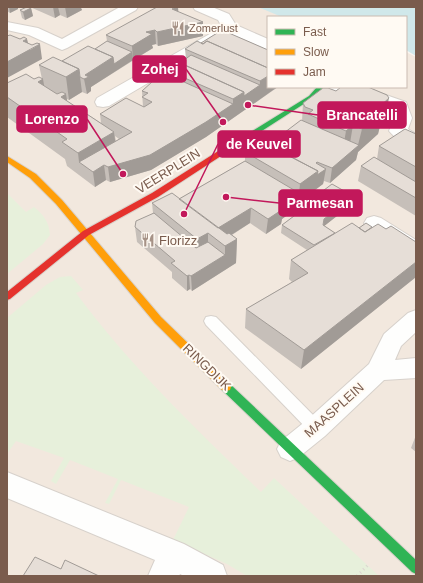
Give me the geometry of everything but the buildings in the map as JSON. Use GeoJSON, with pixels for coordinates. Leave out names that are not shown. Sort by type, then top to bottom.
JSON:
{"type":"FeatureCollection","features":[{"type":"Feature","properties":{"kind":"main road","name":"VEERPLEIN"},"geometry":{"type":"LineString","coordinates":[[7,297],[86,233],[155,195],[311,97],[320,88]]}},
{"type":"Feature","properties":{"kind":"main road","name":"RINGDIJK"},"geometry":{"type":"LineString","coordinates":[[7,158],[32,176],[46,189],[86,233],[158,320],[290,449],[416,568]]}},
{"type":"Feature","properties":{"kind":"street"},"geometry":{"type":"LineString","coordinates":[[7,26],[33,31],[62,45],[131,7]]}},
{"type":"Feature","properties":{"kind":"street"},"geometry":{"type":"LineString","coordinates":[[200,7],[224,17],[230,28],[267,45]]}},
{"type":"Feature","properties":{"kind":"street"},"geometry":{"type":"LineString","coordinates":[[103,102],[230,28]]}},
{"type":"Feature","properties":{"kind":"street"},"geometry":{"type":"LineString","coordinates":[[335,88],[366,93],[400,106],[403,118],[398,131],[416,141]]}},
{"type":"Feature","properties":{"kind":"street"},"geometry":{"type":"LineString","coordinates":[[374,223],[416,250]]}},
{"type":"Feature","properties":{"kind":"street","name":"MAASPLEIN"},"geometry":{"type":"LineString","coordinates":[[290,449],[316,428],[378,371],[392,340],[416,319]]}},
{"type":"Feature","properties":{"kind":"street"},"geometry":{"type":"LineString","coordinates":[[378,371],[416,368]]}},
{"type":"Feature","properties":{"kind":"street"},"geometry":{"type":"LineString","coordinates":[[7,485],[168,565],[212,576]]}},
{"type":"Feature","properties":{"kind":"lane"},"geometry":{"type":"LineString","coordinates":[[211,321],[316,428]]}},
{"type":"Feature","properties":{"kind":"shaded area"},"geometry":{"type":"Polygon","coordinates":[[[7,7],[315,7],[333,16],[267,16],[267,88],[407,88],[407,52],[416,57],[416,576],[7,576],[7,7]]]}},
{"type":"Feature","properties":{"kind":"green space"},"geometry":{"type":"Polygon","coordinates":[[[7,193],[26,212],[34,207],[41,213],[47,223],[50,235],[43,244],[7,274],[7,193]]]}},
{"type":"Feature","properties":{"kind":"green space"},"geometry":{"type":"Polygon","coordinates":[[[71,276],[83,290],[76,293],[97,320],[141,371],[188,421],[261,492],[274,478],[379,576],[247,576],[227,564],[173,540],[189,507],[121,480],[109,504],[105,503],[118,479],[70,460],[56,484],[51,481],[64,458],[16,441],[7,454],[7,318],[46,285],[60,277],[71,276]]]}},
{"type":"Feature","properties":{"kind":"water"},"geometry":{"type":"Polygon","coordinates":[[[258,7],[416,7],[416,56],[407,51],[407,16],[280,16],[258,7]]]}},
{"type":"Feature","properties":{"kind":"traffic: fast"},"geometry":{"type":"LineString","coordinates":[[237,143],[311,97],[320,88]]}},
{"type":"Feature","properties":{"kind":"traffic: fast"},"geometry":{"type":"LineString","coordinates":[[226,387],[416,568]]}},
{"type":"Feature","properties":{"kind":"traffic: slow"},"geometry":{"type":"LineString","coordinates":[[7,158],[33,176],[59,202],[158,320],[226,387]]}},
{"type":"Feature","properties":{"kind":"traffic: jam"},"geometry":{"type":"LineString","coordinates":[[7,297],[86,233],[155,195],[237,143]]}},
{"type":"Feature","properties":{"kind":"place","name":"Zomerlust"},"geometry":{"type":"Point","coordinates":[178,28]}},
{"type":"Feature","properties":{"kind":"place","name":"Brancatelli"},"geometry":{"type":"Point","coordinates":[248,105]}},
{"type":"Feature","properties":{"kind":"place","name":"Zohej"},"geometry":{"type":"Point","coordinates":[223,122]}},
{"type":"Feature","properties":{"kind":"place","name":"Lorenzo"},"geometry":{"type":"Point","coordinates":[123,174]}},
{"type":"Feature","properties":{"kind":"place","name":"Parmesan"},"geometry":{"type":"Point","coordinates":[226,197]}},
{"type":"Feature","properties":{"kind":"place","name":"de Keuvel"},"geometry":{"type":"Point","coordinates":[184,214]}},
{"type":"Feature","properties":{"kind":"place","name":"Florizz"},"geometry":{"type":"Point","coordinates":[148,240]}}]}
